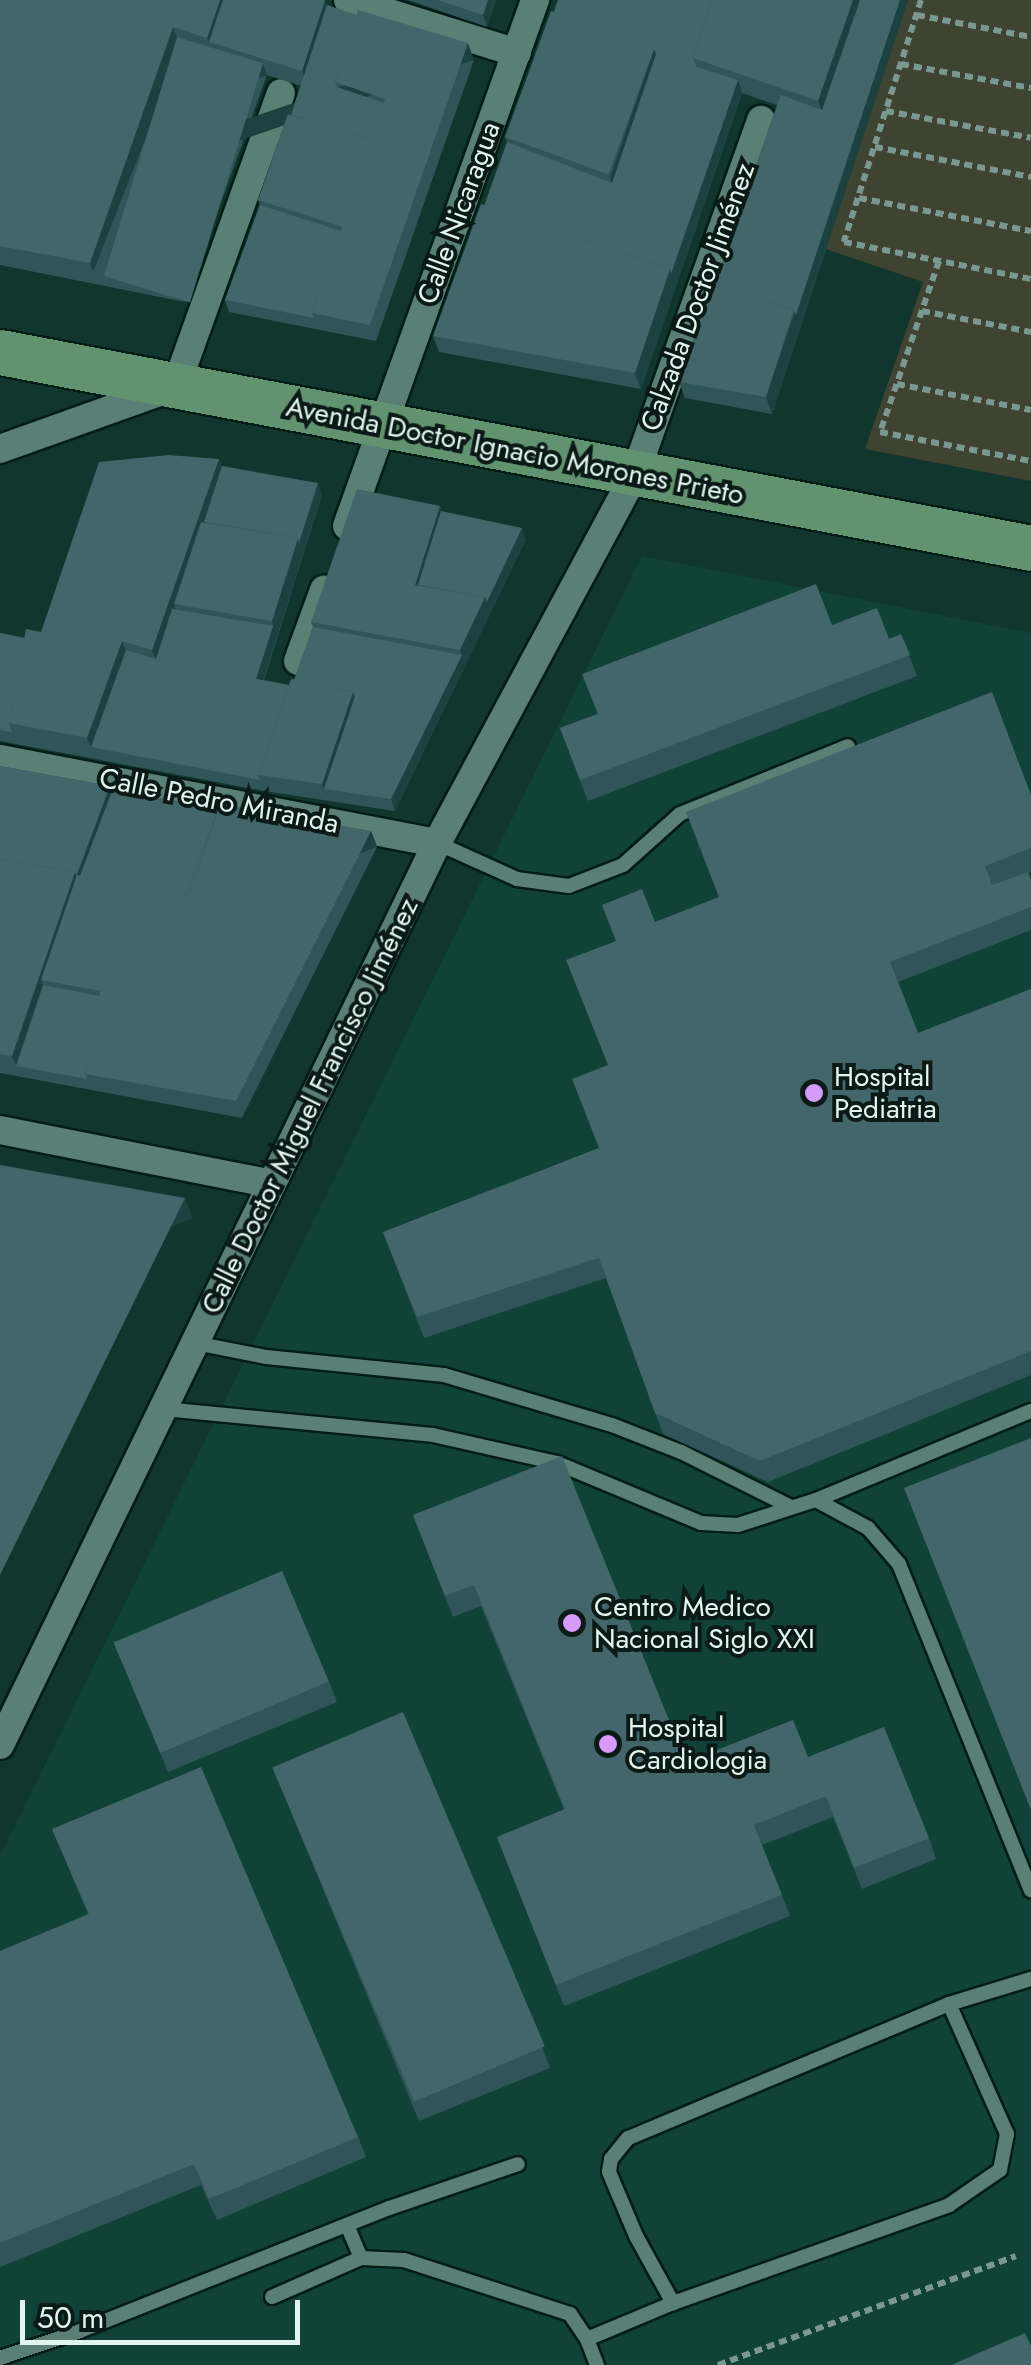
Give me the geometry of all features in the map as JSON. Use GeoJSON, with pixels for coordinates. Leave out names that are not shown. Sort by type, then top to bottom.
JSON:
{"type":"FeatureCollection","features":[{"type":"Feature","properties":{"kind":"main road","name":"Avenida Doctor Ignacio Morones Prieto"},"geometry":{"type":"LineString","coordinates":[[0,352],[1031,548]]}},
{"type":"Feature","properties":{"kind":"street"},"geometry":{"type":"LineString","coordinates":[[348,0],[517,53]]}},
{"type":"Feature","properties":{"kind":"street","name":"Calle Nicaragua"},"geometry":{"type":"LineString","coordinates":[[298,661],[535,0]]}},
{"type":"Feature","properties":{"kind":"street"},"geometry":{"type":"LineString","coordinates":[[0,449],[176,386],[281,93]]}},
{"type":"Feature","properties":{"kind":"street","name":"Calzada Doctor Jiménez"},"geometry":{"type":"LineString","coordinates":[[635,474],[761,120]]}},
{"type":"Feature","properties":{"kind":"street","name":"Calle Doctor Miguel Francisco Jiménez"},"geometry":{"type":"LineString","coordinates":[[0,1746],[437,843],[635,474]]}},
{"type":"Feature","properties":{"kind":"street","name":"Calle Pedro Miranda"},"geometry":{"type":"LineString","coordinates":[[0,759],[437,843]]}},
{"type":"Feature","properties":{"kind":"street"},"geometry":{"type":"LineString","coordinates":[[0,1130],[272,1184]]}},
{"type":"Feature","properties":{"kind":"lane"},"geometry":{"type":"LineString","coordinates":[[437,843],[516,879],[569,886],[623,865],[680,814],[848,746]]}},
{"type":"Feature","properties":{"kind":"lane"},"geometry":{"type":"LineString","coordinates":[[196,1342],[266,1357],[444,1375],[612,1425],[681,1452],[789,1506]]}},
{"type":"Feature","properties":{"kind":"lane"},"geometry":{"type":"LineString","coordinates":[[163,1409],[432,1435],[556,1463],[700,1523],[738,1525],[816,1500],[1031,1412]]}},
{"type":"Feature","properties":{"kind":"lane"},"geometry":{"type":"LineString","coordinates":[[816,1500],[868,1528],[899,1564],[1031,1890]]}},
{"type":"Feature","properties":{"kind":"lane"},"geometry":{"type":"LineString","coordinates":[[673,2303],[636,2236],[609,2172],[611,2159],[628,2138],[948,2004],[1031,1979]]}},
{"type":"Feature","properties":{"kind":"lane"},"geometry":{"type":"LineString","coordinates":[[588,2339],[673,2303],[949,2205],[1000,2170],[1006,2134],[948,2004]]}},
{"type":"Feature","properties":{"kind":"lane"},"geometry":{"type":"LineString","coordinates":[[0,2358],[80,2332],[518,2164]]}},
{"type":"Feature","properties":{"kind":"lane"},"geometry":{"type":"LineString","coordinates":[[348,2226],[361,2258]]}},
{"type":"Feature","properties":{"kind":"lane"},"geometry":{"type":"LineString","coordinates":[[272,2297],[361,2258],[404,2260],[570,2314],[588,2339],[596,2365]]}},
{"type":"Feature","properties":{"kind":"path"},"geometry":{"type":"LineString","coordinates":[[922,0],[844,242],[1031,278]]}},
{"type":"Feature","properties":{"kind":"path"},"geometry":{"type":"LineString","coordinates":[[916,15],[1031,37]]}},
{"type":"Feature","properties":{"kind":"path"},"geometry":{"type":"LineString","coordinates":[[901,64],[1031,88]]}},
{"type":"Feature","properties":{"kind":"path"},"geometry":{"type":"LineString","coordinates":[[886,110],[1031,138]]}},
{"type":"Feature","properties":{"kind":"path"},"geometry":{"type":"LineString","coordinates":[[875,146],[1031,177]]}},
{"type":"Feature","properties":{"kind":"path"},"geometry":{"type":"LineString","coordinates":[[858,198],[1031,231]]}},
{"type":"Feature","properties":{"kind":"path"},"geometry":{"type":"LineString","coordinates":[[939,261],[880,432],[1031,461]]}},
{"type":"Feature","properties":{"kind":"path"},"geometry":{"type":"LineString","coordinates":[[922,311],[1031,332]]}},
{"type":"Feature","properties":{"kind":"path"},"geometry":{"type":"LineString","coordinates":[[896,384],[1031,410]]}},
{"type":"Feature","properties":{"kind":"path"},"geometry":{"type":"LineString","coordinates":[[718,2365],[1016,2256]]}},
{"type":"Feature","properties":{"kind":"shaded area"},"geometry":{"type":"Polygon","coordinates":[[[908,0],[1031,0],[1031,481],[865,449],[923,282],[826,249],[908,0]]]}},
{"type":"Feature","properties":{"kind":"shaded area","name":"Centro Medico Nacional Siglo XXI"},"geometry":{"type":"Polygon","coordinates":[[[642,556],[1031,633],[1031,2365],[0,2365],[0,1856],[642,556]]]}},
{"type":"Feature","properties":{"kind":"building"},"geometry":{"type":"Polygon","coordinates":[[[0,0],[220,0],[207,38],[173,27],[90,263],[0,246],[0,0]]]}},
{"type":"Feature","properties":{"kind":"building"},"geometry":{"type":"Polygon","coordinates":[[[223,0],[325,0],[302,71],[209,42],[223,0]]]}},
{"type":"Feature","properties":{"kind":"building"},"geometry":{"type":"Polygon","coordinates":[[[438,0],[488,0],[483,15],[438,0]]]}},
{"type":"Feature","properties":{"kind":"building"},"geometry":{"type":"Polygon","coordinates":[[[558,0],[712,0],[693,58],[697,67],[738,80],[671,274],[670,269],[587,240],[585,244],[484,206],[507,142],[612,183],[656,54],[654,49],[554,12],[558,0]]]}},
{"type":"Feature","properties":{"kind":"building"},"geometry":{"type":"Polygon","coordinates":[[[712,0],[853,0],[818,101],[693,58],[712,0]]]}},
{"type":"Feature","properties":{"kind":"building"},"geometry":{"type":"Polygon","coordinates":[[[860,0],[900,0],[796,315],[794,310],[716,282],[781,95],[822,110],[860,0]]]}},
{"type":"Feature","properties":{"kind":"building"},"geometry":{"type":"Polygon","coordinates":[[[327,5],[357,15],[335,82],[337,87],[384,103],[371,140],[291,115],[327,5]]]}},
{"type":"Feature","properties":{"kind":"building"},"geometry":{"type":"Polygon","coordinates":[[[358,10],[468,43],[370,325],[312,313],[342,227],[258,200],[288,114],[371,140],[385,99],[335,82],[358,10]]]}},
{"type":"Feature","properties":{"kind":"building"},"geometry":{"type":"Polygon","coordinates":[[[551,11],[654,49],[609,175],[505,137],[551,11]]]}},
{"type":"Feature","properties":{"kind":"building"},"geometry":{"type":"Polygon","coordinates":[[[177,37],[263,63],[190,302],[104,276],[177,37]]]}},
{"type":"Feature","properties":{"kind":"building"},"geometry":{"type":"Polygon","coordinates":[[[481,204],[585,244],[587,240],[670,269],[635,373],[433,336],[481,204]]]}},
{"type":"Feature","properties":{"kind":"building"},"geometry":{"type":"Polygon","coordinates":[[[260,205],[341,231],[312,313],[314,318],[225,300],[260,205]]]}},
{"type":"Feature","properties":{"kind":"building"},"geometry":{"type":"Polygon","coordinates":[[[713,281],[794,310],[766,397],[679,382],[713,281]]]}},
{"type":"Feature","properties":{"kind":"building"},"geometry":{"type":"Polygon","coordinates":[[[168,455],[219,459],[152,650],[122,641],[87,738],[9,723],[26,629],[41,632],[99,462],[168,455]]]}},
{"type":"Feature","properties":{"kind":"building"},"geometry":{"type":"Polygon","coordinates":[[[222,466],[318,483],[299,543],[298,538],[204,522],[222,466]]]}},
{"type":"Feature","properties":{"kind":"building"},"geometry":{"type":"Polygon","coordinates":[[[357,489],[440,506],[415,585],[485,597],[460,650],[311,622],[357,489]]]}},
{"type":"Feature","properties":{"kind":"building"},"geometry":{"type":"Polygon","coordinates":[[[441,511],[522,528],[487,602],[485,597],[418,585],[441,511]]]}},
{"type":"Feature","properties":{"kind":"building"},"geometry":{"type":"Polygon","coordinates":[[[201,522],[298,538],[272,621],[174,604],[201,522]]]}},
{"type":"Feature","properties":{"kind":"building"},"geometry":{"type":"Polygon","coordinates":[[[816,584],[832,625],[877,608],[889,639],[901,634],[910,655],[580,780],[560,728],[598,714],[582,674],[816,584]]]}},
{"type":"Feature","properties":{"kind":"building"},"geometry":{"type":"Polygon","coordinates":[[[172,609],[273,626],[256,679],[289,685],[258,775],[260,780],[91,747],[126,650],[156,659],[172,609]]]}},
{"type":"Feature","properties":{"kind":"building"},"geometry":{"type":"Polygon","coordinates":[[[313,627],[462,655],[391,799],[324,789],[355,696],[353,692],[294,680],[313,627]]]}},
{"type":"Feature","properties":{"kind":"building"},"geometry":{"type":"Polygon","coordinates":[[[0,633],[25,638],[9,723],[12,732],[0,730],[0,633]]]}},
{"type":"Feature","properties":{"kind":"building"},"geometry":{"type":"Polygon","coordinates":[[[291,679],[353,692],[322,784],[258,775],[291,679]]]}},
{"type":"Feature","properties":{"kind":"building","name":"Hospital Pediatria"},"geometry":{"type":"Polygon","coordinates":[[[992,692],[1031,795],[1031,848],[985,866],[992,885],[1028,872],[1031,907],[890,962],[918,1033],[1031,989],[1031,1351],[760,1461],[655,1413],[599,1258],[417,1317],[383,1232],[599,1148],[572,1079],[608,1065],[566,960],[616,941],[602,905],[642,889],[655,922],[719,897],[686,812],[992,692]]]}},
{"type":"Feature","properties":{"kind":"building"},"geometry":{"type":"Polygon","coordinates":[[[0,766],[110,786],[76,877],[75,872],[0,859],[0,766]]]}},
{"type":"Feature","properties":{"kind":"building"},"geometry":{"type":"Polygon","coordinates":[[[112,791],[218,808],[188,895],[80,876],[112,791]]]}},
{"type":"Feature","properties":{"kind":"building"},"geometry":{"type":"Polygon","coordinates":[[[220,804],[371,831],[236,1101],[85,1074],[100,991],[41,980],[77,875],[188,895],[220,804]]]}},
{"type":"Feature","properties":{"kind":"building"},"geometry":{"type":"Polygon","coordinates":[[[0,859],[75,872],[12,1056],[0,1054],[0,859]]]}},
{"type":"Feature","properties":{"kind":"building"},"geometry":{"type":"Polygon","coordinates":[[[43,985],[100,996],[87,1079],[16,1066],[43,985]]]}},
{"type":"Feature","properties":{"kind":"building"},"geometry":{"type":"Polygon","coordinates":[[[0,1165],[185,1198],[0,1575],[0,1165]]]}},
{"type":"Feature","properties":{"kind":"building"},"geometry":{"type":"Polygon","coordinates":[[[1031,1438],[1031,1810],[904,1488],[1031,1438]]]}},
{"type":"Feature","properties":{"kind":"building","name":"Hospital Cardiologia"},"geometry":{"type":"Polygon","coordinates":[[[562,1456],[686,1762],[793,1720],[808,1757],[884,1727],[929,1838],[854,1868],[826,1796],[754,1825],[782,1895],[556,1985],[497,1837],[565,1809],[474,1585],[445,1596],[413,1515],[562,1456]]]}},
{"type":"Feature","properties":{"kind":"building"},"geometry":{"type":"Polygon","coordinates":[[[282,1571],[329,1681],[160,1753],[114,1643],[282,1571]]]}},
{"type":"Feature","properties":{"kind":"building"},"geometry":{"type":"Polygon","coordinates":[[[403,1712],[545,2046],[414,2102],[272,1767],[403,1712]]]}},
{"type":"Feature","properties":{"kind":"building"},"geometry":{"type":"Polygon","coordinates":[[[201,1767],[358,2137],[209,2199],[194,2164],[0,2243],[0,1951],[89,1914],[52,1829],[201,1767]]]}},
{"type":"Feature","properties":{"kind":"building"},"geometry":{"type":"Polygon","coordinates":[[[1025,2333],[1031,2346],[1031,2365],[951,2365],[1025,2333]]]}},
{"type":"Feature","properties":{"kind":"place","name":"Hospital Pediatria"},"geometry":{"type":"Point","coordinates":[814,1093]}},
{"type":"Feature","properties":{"kind":"place","name":"Centro Medico Nacional Siglo XXI"},"geometry":{"type":"Point","coordinates":[572,1623]}},
{"type":"Feature","properties":{"kind":"place","name":"Hospital Cardiologia"},"geometry":{"type":"Point","coordinates":[608,1744]}}]}
